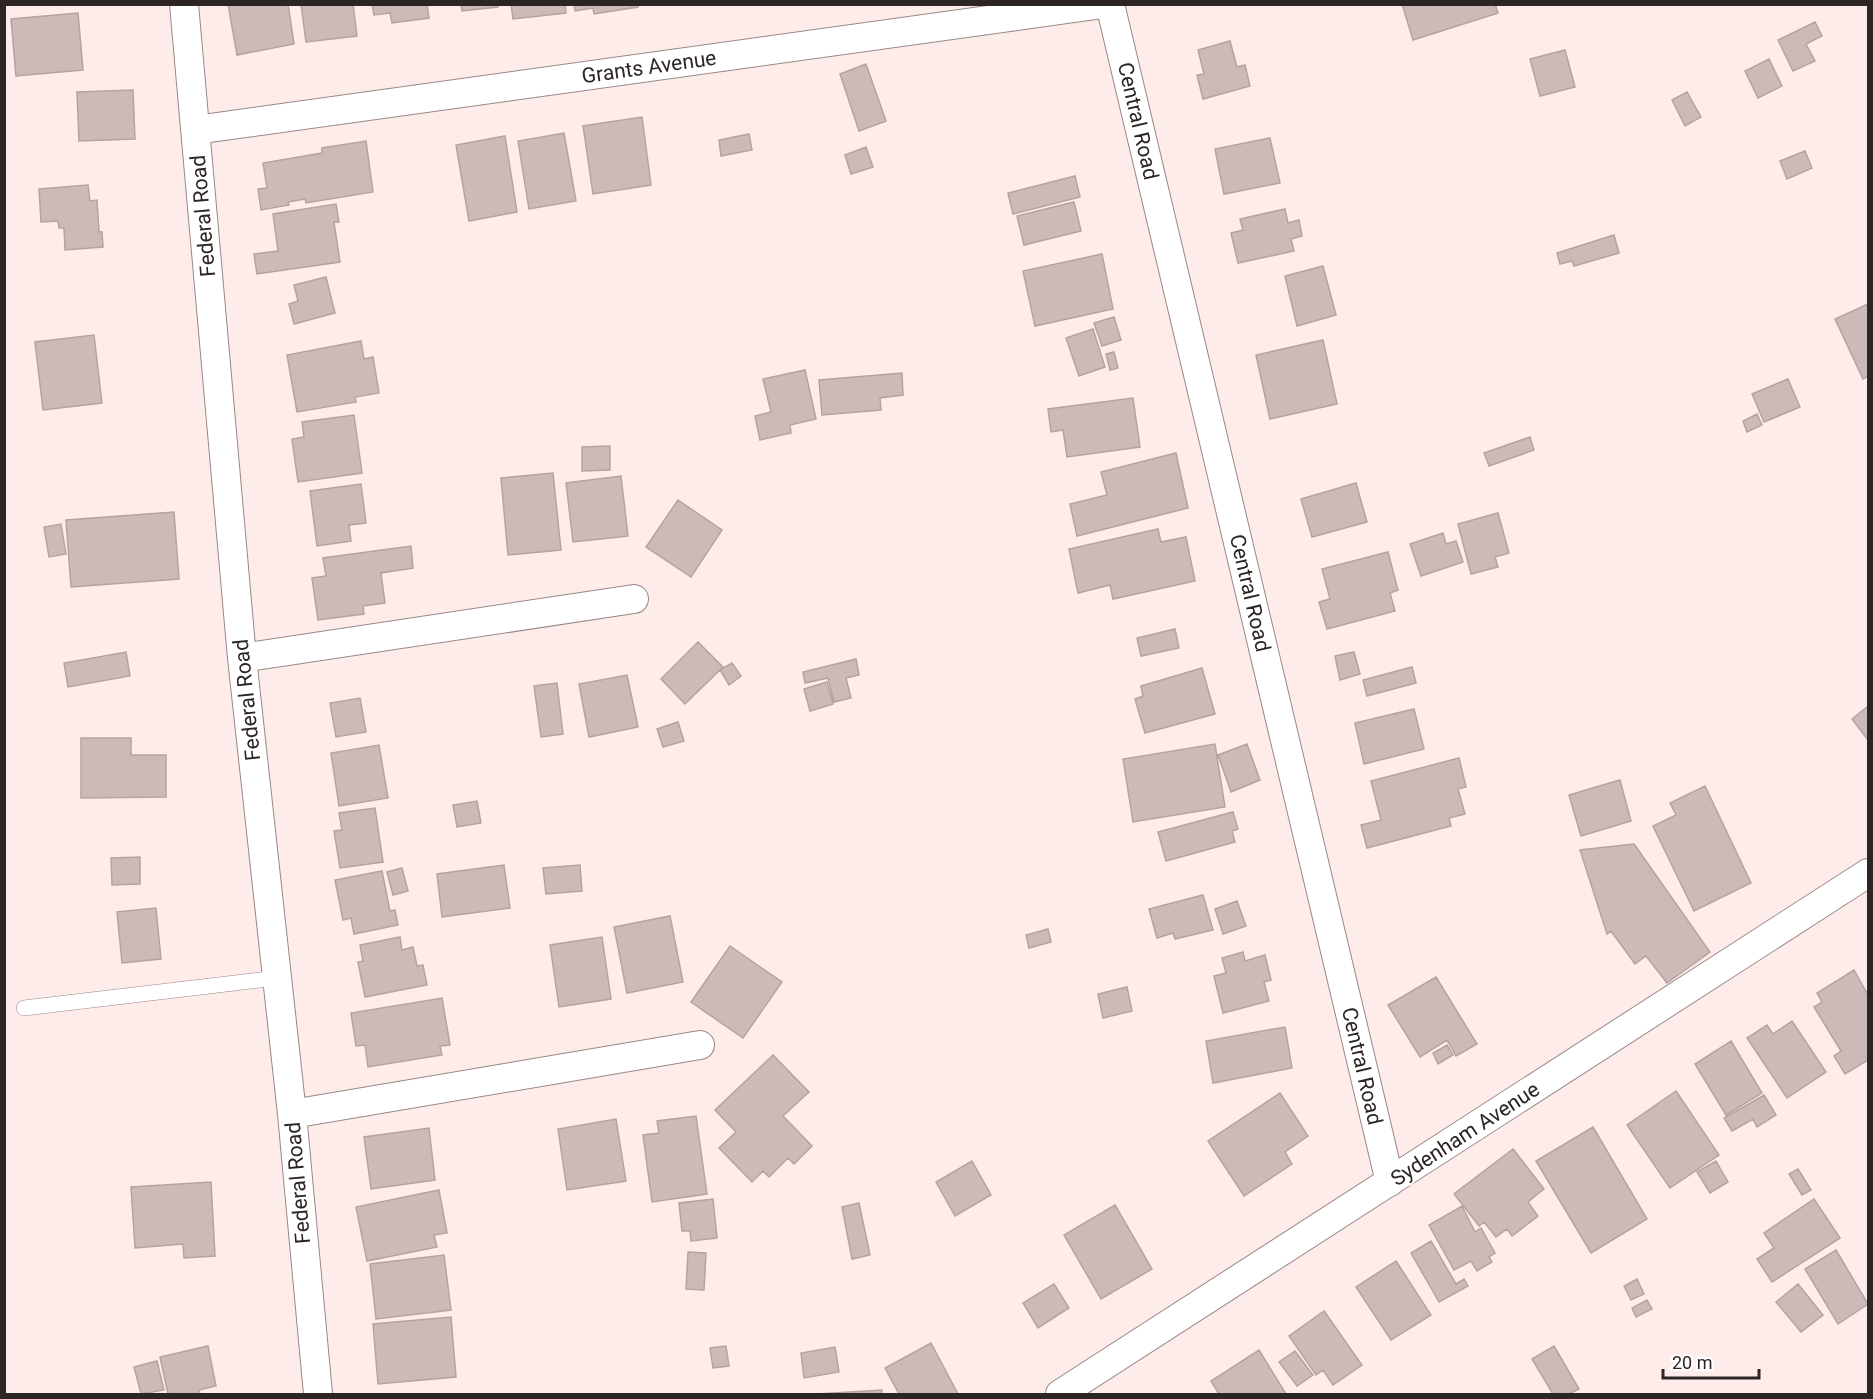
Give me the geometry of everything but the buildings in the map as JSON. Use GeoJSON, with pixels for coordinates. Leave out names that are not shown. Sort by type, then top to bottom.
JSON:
{"type":"FeatureCollection","features":[{"type":"Feature","properties":{"kind":"street","name":"Federal Road"},"geometry":{"type":"LineString","coordinates":[[184,4],[242,658],[292,1114],[318,1395]]}},
{"type":"Feature","properties":{"kind":"street","name":"Grants Avenue"},"geometry":{"type":"LineString","coordinates":[[195,130],[1103,4]]}},
{"type":"Feature","properties":{"kind":"street","name":"Central Road"},"geometry":{"type":"LineString","coordinates":[[1110,4],[1390,1182]]}},
{"type":"Feature","properties":{"kind":"street"},"geometry":{"type":"LineString","coordinates":[[242,658],[634,599]]}},
{"type":"Feature","properties":{"kind":"street","name":"Sydenham Avenue"},"geometry":{"type":"LineString","coordinates":[[1060,1395],[1869,873]]}},
{"type":"Feature","properties":{"kind":"street"},"geometry":{"type":"LineString","coordinates":[[292,1114],[700,1045]]}},
{"type":"Feature","properties":{"kind":"lane"},"geometry":{"type":"LineString","coordinates":[[24,1008],[277,978]]}}]}
